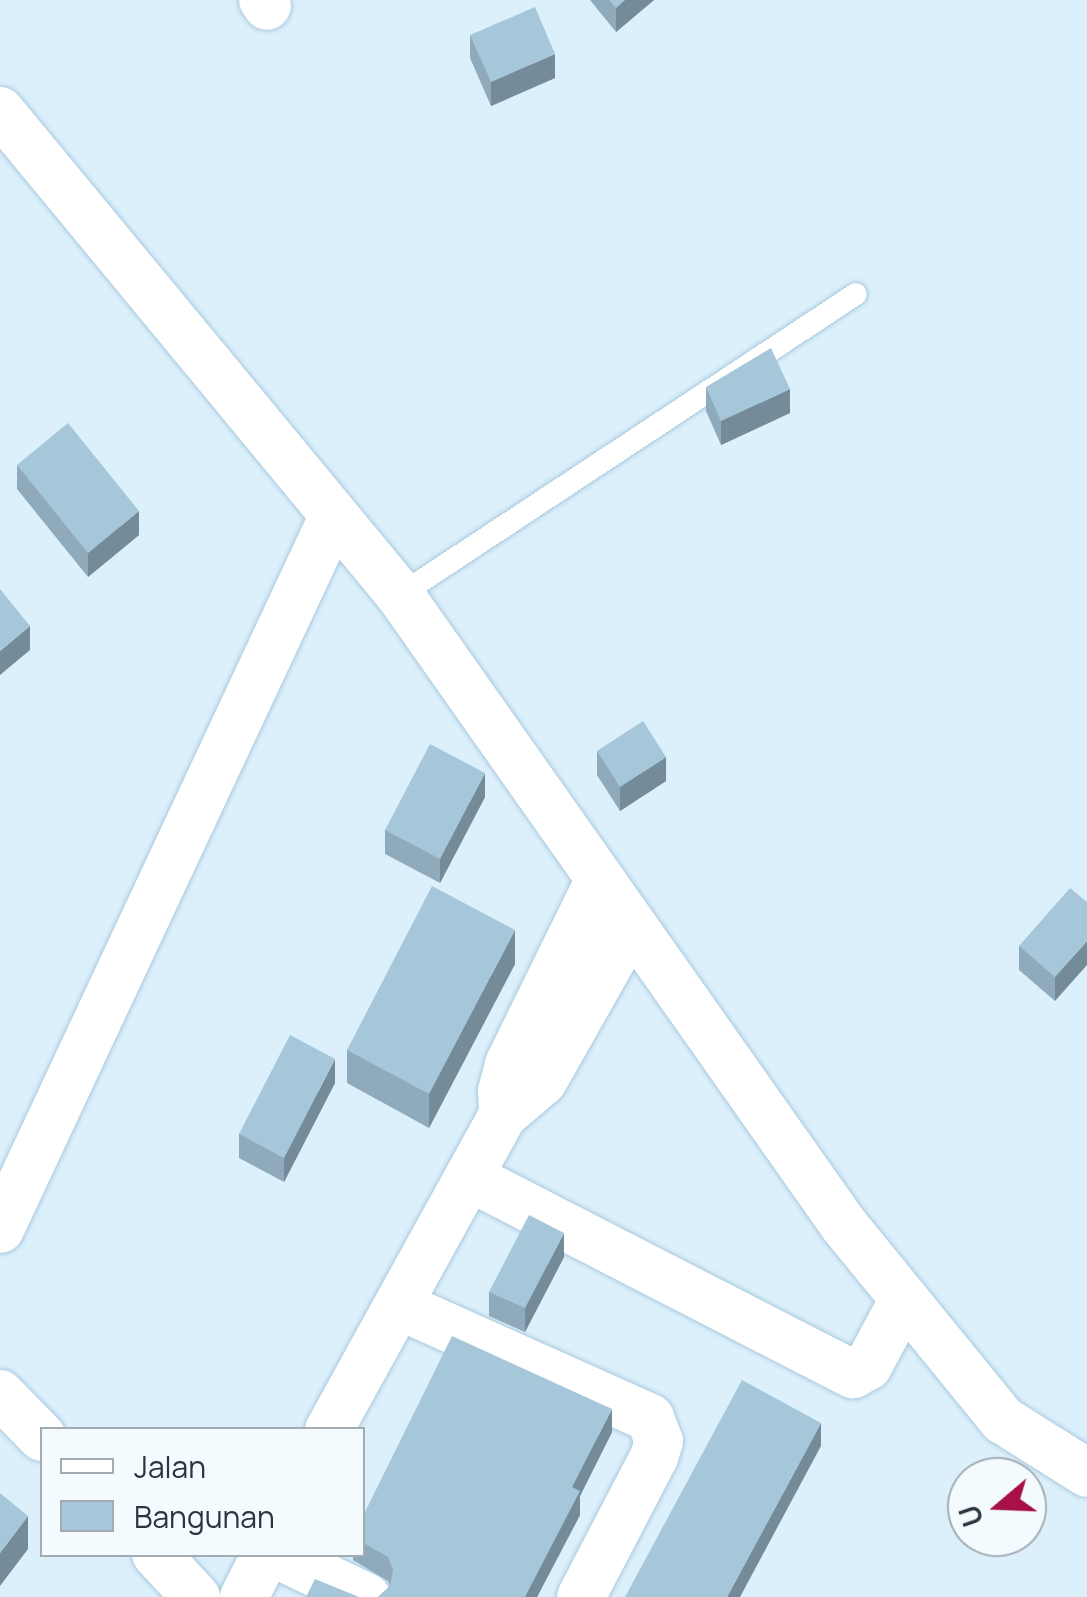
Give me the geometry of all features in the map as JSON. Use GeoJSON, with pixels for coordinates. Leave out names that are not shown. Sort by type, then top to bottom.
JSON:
{"type":"FeatureCollection","features":[{"type":"Feature","properties":{"kind":"street"},"geometry":{"type":"LineString","coordinates":[[0,112],[400,594],[843,1224],[1004,1420],[1087,1473]]}},
{"type":"Feature","properties":{"kind":"street"},"geometry":{"type":"LineString","coordinates":[[0,1229],[334,515]]}},
{"type":"Feature","properties":{"kind":"street"},"geometry":{"type":"LineString","coordinates":[[503,1115],[502,1091],[509,1064],[600,879]]}},
{"type":"Feature","properties":{"kind":"street"},"geometry":{"type":"LineString","coordinates":[[331,1427],[362,1364],[400,1306],[503,1115],[525,1101],[544,1081],[632,924]]}},
{"type":"Feature","properties":{"kind":"street"},"geometry":{"type":"LineString","coordinates":[[469,1177],[853,1374],[868,1366],[904,1299]]}},
{"type":"Feature","properties":{"kind":"street"},"geometry":{"type":"LineString","coordinates":[[400,1306],[650,1418],[658,1442],[654,1457],[581,1597]]}},
{"type":"Feature","properties":{"kind":"street"},"geometry":{"type":"LineString","coordinates":[[0,1394],[40,1435]]}},
{"type":"Feature","properties":{"kind":"street"},"geometry":{"type":"LineString","coordinates":[[159,1557],[196,1597]]}},
{"type":"Feature","properties":{"kind":"street"},"geometry":{"type":"LineString","coordinates":[[244,1597],[264,1557]]}},
{"type":"Feature","properties":{"kind":"street"},"geometry":{"type":"LineString","coordinates":[[282,1557],[366,1597]]}},
{"type":"Feature","properties":{"kind":"lane"},"geometry":{"type":"LineString","coordinates":[[400,594],[856,294]]}},
{"type":"Feature","properties":{"kind":"building"},"geometry":{"type":"Polygon","coordinates":[[[609,0],[625,0],[616,8],[609,0]]]}},
{"type":"Feature","properties":{"kind":"building"},"geometry":{"type":"Polygon","coordinates":[[[535,7],[555,54],[491,82],[470,35],[535,7]]]}},
{"type":"Feature","properties":{"kind":"building"},"geometry":{"type":"Polygon","coordinates":[[[771,348],[790,389],[721,421],[706,387],[771,348]]]}},
{"type":"Feature","properties":{"kind":"building"},"geometry":{"type":"Polygon","coordinates":[[[68,423],[139,511],[88,553],[17,465],[68,423]]]}},
{"type":"Feature","properties":{"kind":"building"},"geometry":{"type":"Polygon","coordinates":[[[0,589],[30,626],[0,651],[0,589]]]}},
{"type":"Feature","properties":{"kind":"building"},"geometry":{"type":"Polygon","coordinates":[[[643,721],[666,757],[620,787],[597,751],[643,721]]]}},
{"type":"Feature","properties":{"kind":"building"},"geometry":{"type":"Polygon","coordinates":[[[430,744],[485,773],[440,859],[385,830],[430,744]]]}},
{"type":"Feature","properties":{"kind":"building"},"geometry":{"type":"Polygon","coordinates":[[[432,886],[515,930],[429,1094],[347,1050],[432,886]]]}},
{"type":"Feature","properties":{"kind":"building"},"geometry":{"type":"Polygon","coordinates":[[[1070,888],[1087,902],[1087,941],[1055,977],[1019,946],[1070,888]]]}},
{"type":"Feature","properties":{"kind":"building"},"geometry":{"type":"Polygon","coordinates":[[[290,1035],[335,1059],[284,1158],[239,1134],[290,1035]]]}},
{"type":"Feature","properties":{"kind":"building"},"geometry":{"type":"Polygon","coordinates":[[[529,1215],[564,1233],[525,1308],[489,1292],[529,1215]]]}},
{"type":"Feature","properties":{"kind":"building"},"geometry":{"type":"Polygon","coordinates":[[[452,1336],[612,1409],[572,1487],[580,1491],[525,1597],[378,1597],[390,1586],[393,1570],[388,1557],[365,1544],[365,1512],[452,1336]]]}},
{"type":"Feature","properties":{"kind":"building"},"geometry":{"type":"Polygon","coordinates":[[[742,1380],[821,1423],[727,1597],[625,1597],[742,1380]]]}},
{"type":"Feature","properties":{"kind":"building"},"geometry":{"type":"Polygon","coordinates":[[[0,1493],[28,1516],[0,1553],[0,1493]]]}},
{"type":"Feature","properties":{"kind":"building"},"geometry":{"type":"Polygon","coordinates":[[[315,1579],[359,1597],[306,1597],[315,1579]]]}}]}
